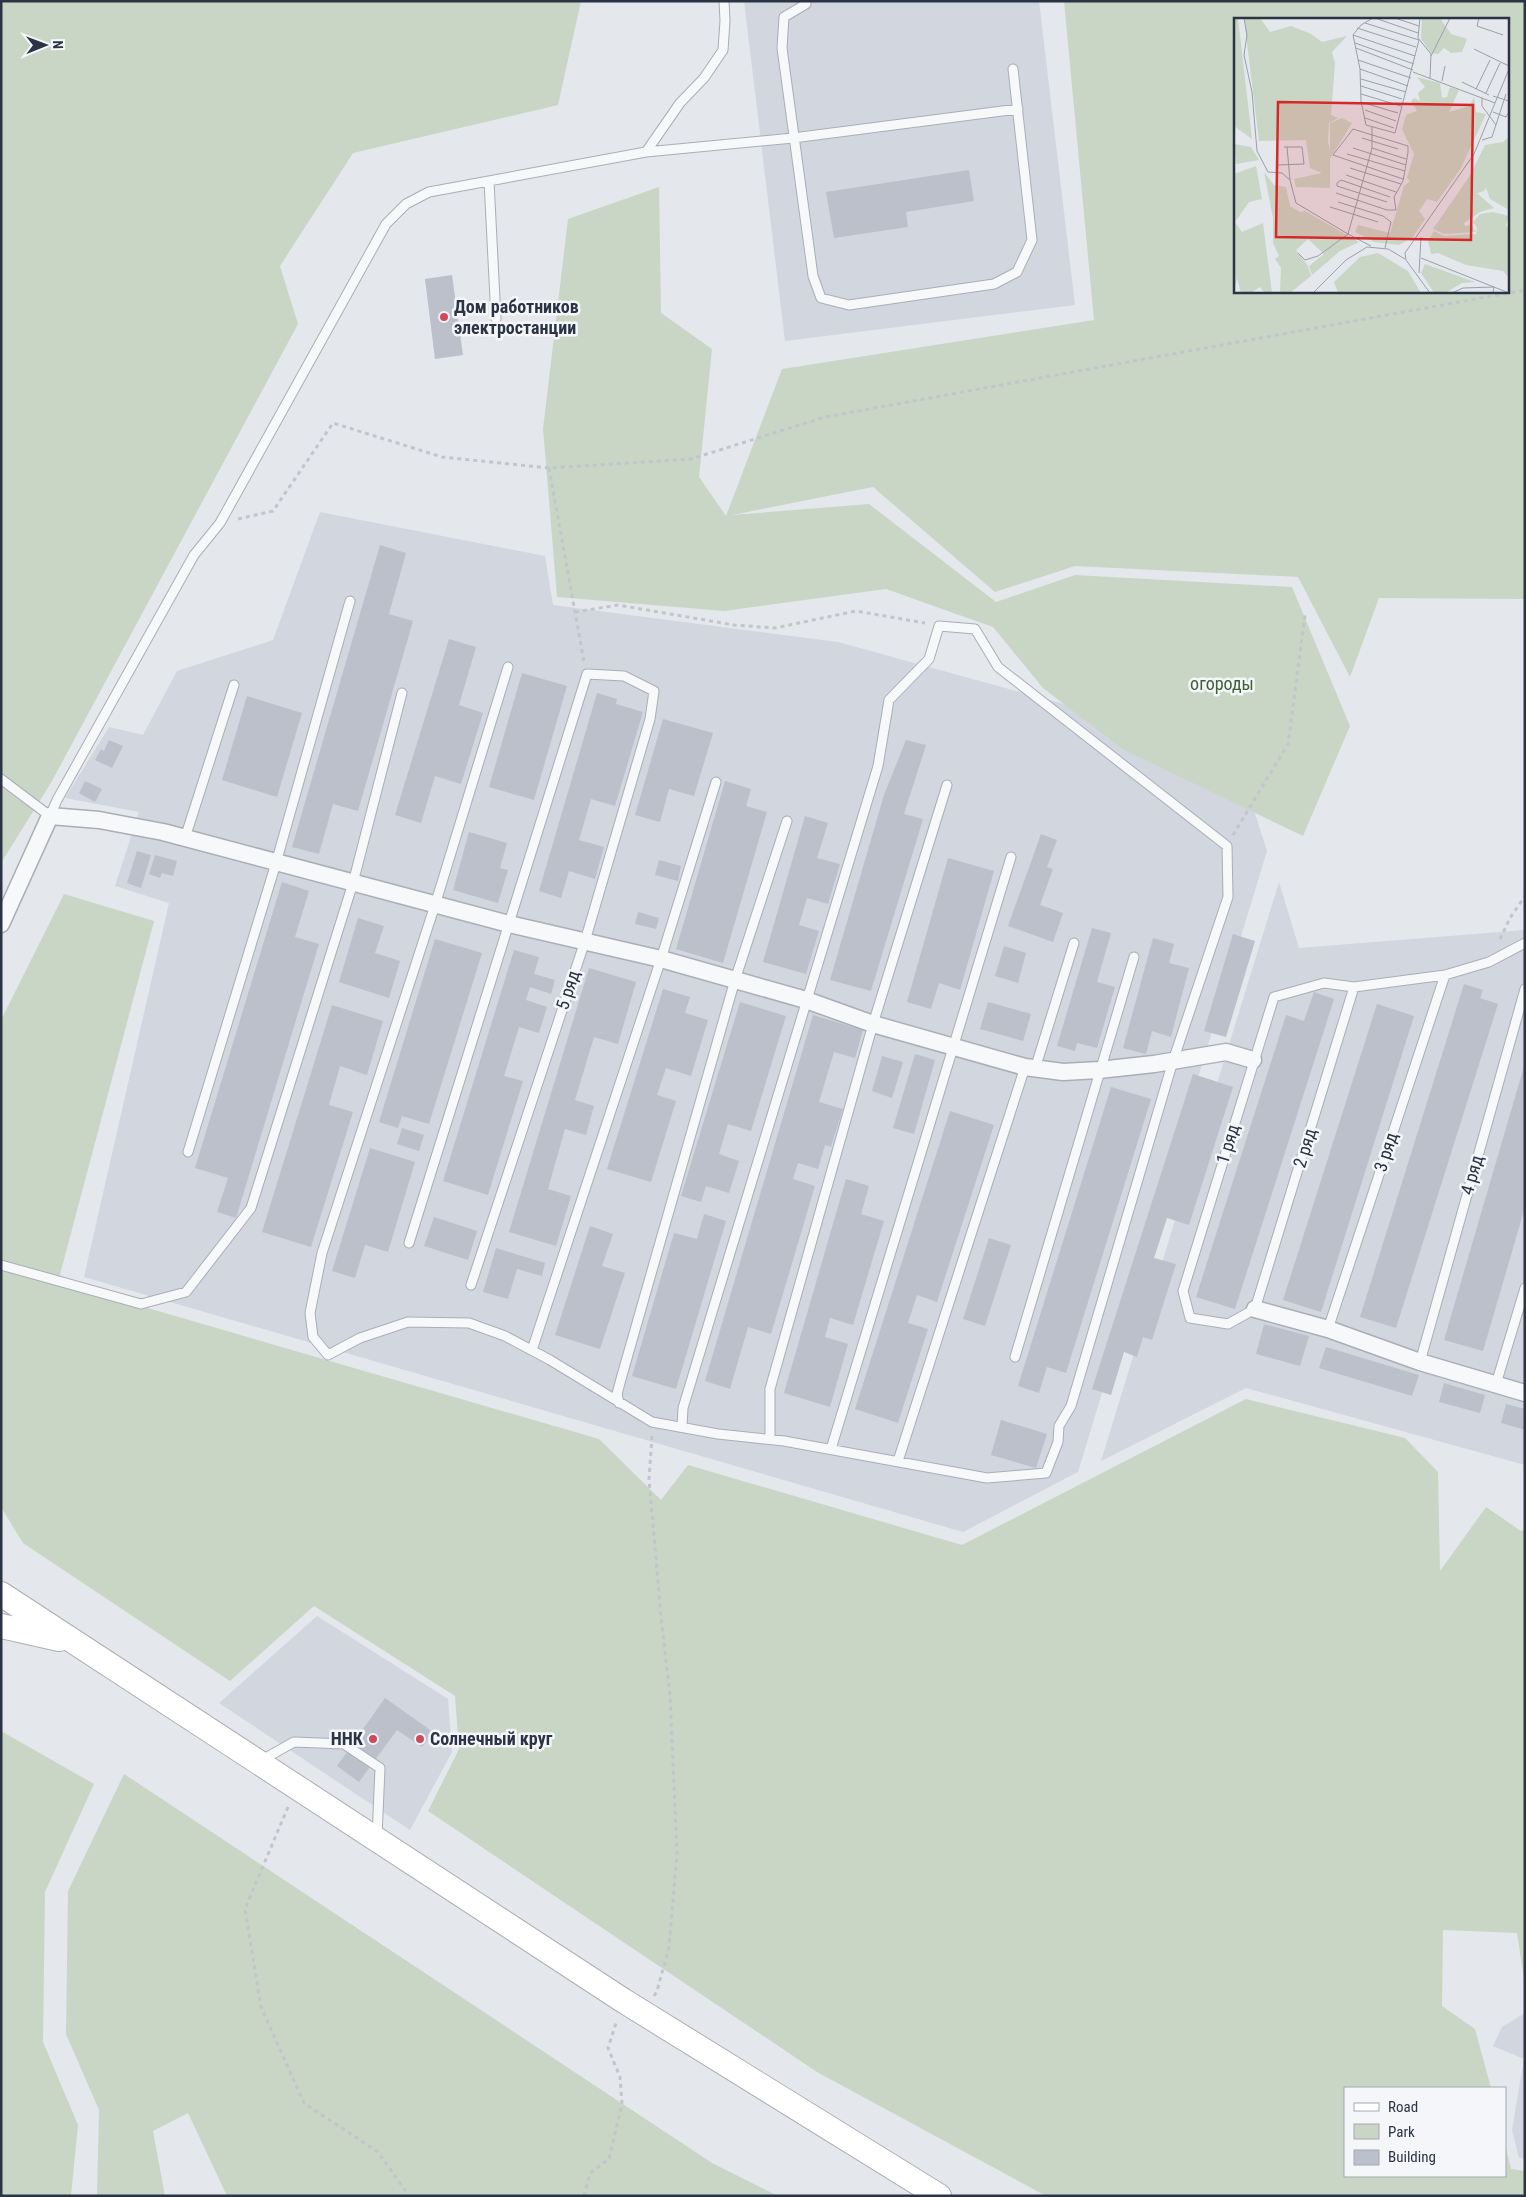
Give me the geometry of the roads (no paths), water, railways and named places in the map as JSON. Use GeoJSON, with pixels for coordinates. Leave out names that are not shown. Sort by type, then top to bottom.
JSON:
{"type":"FeatureCollection","features":[{"type":"Feature","properties":{"kind":"main road"},"geometry":{"type":"LineString","coordinates":[[1,1594],[632,2006],[939,2196]]}},
{"type":"Feature","properties":{"kind":"main road"},"geometry":{"type":"LineString","coordinates":[[1,1626],[75,1642]]}},
{"type":"Feature","properties":{"kind":"street"},"geometry":{"type":"LineString","coordinates":[[1,924],[50,816],[126,824],[509,924],[661,960],[806,1000],[873,1024],[1030,1068],[1063,1072],[1099,1070],[1226,1052],[1253,1060]]}},
{"type":"Feature","properties":{"kind":"street"},"geometry":{"type":"LineString","coordinates":[[1256,1308],[1328,1329],[1420,1362],[1525,1392]]}},
{"type":"Feature","properties":{"kind":"lane"},"geometry":{"type":"LineString","coordinates":[[646,152],[680,102],[704,78],[723,50],[726,21],[724,1]]}},
{"type":"Feature","properties":{"kind":"lane"},"geometry":{"type":"LineString","coordinates":[[806,4],[784,17],[782,48],[813,276],[821,298],[849,304],[994,284],[1017,272],[1032,240],[1013,69]]}},
{"type":"Feature","properties":{"kind":"lane"},"geometry":{"type":"LineString","coordinates":[[1,779],[50,816],[57,800],[194,555],[220,523],[386,224],[406,204],[428,192],[646,152],[793,138],[1018,109]]}},
{"type":"Feature","properties":{"kind":"lane"},"geometry":{"type":"LineString","coordinates":[[489,181],[496,319]]}},
{"type":"Feature","properties":{"kind":"lane"},"geometry":{"type":"LineString","coordinates":[[188,1152],[276,863],[350,601]]}},
{"type":"Feature","properties":{"kind":"lane"},"geometry":{"type":"LineString","coordinates":[[508,667],[435,904],[322,1253],[310,1313],[313,1337],[328,1355],[360,1338],[408,1322],[469,1323],[505,1336],[532,1350],[652,1422],[718,1434],[770,1439],[830,1449],[987,1478],[1046,1473],[1058,1442],[1058,1426],[1071,1406],[1173,1061],[1228,897],[1227,846],[998,667],[975,629],[939,626],[929,659],[889,700],[878,766],[683,1408],[682,1427]]}},
{"type":"Feature","properties":{"kind":"lane","name":"5 ряд"},"geometry":{"type":"LineString","coordinates":[[471,1285],[585,941],[650,719],[654,691],[624,676],[586,674],[509,924]]}},
{"type":"Feature","properties":{"kind":"lane"},"geometry":{"type":"LineString","coordinates":[[185,838],[234,685]]}},
{"type":"Feature","properties":{"kind":"lane"},"geometry":{"type":"LineString","coordinates":[[1,1265],[142,1304],[186,1292],[251,1208],[353,884],[402,693]]}},
{"type":"Feature","properties":{"kind":"lane"},"geometry":{"type":"LineString","coordinates":[[532,1350],[661,960],[716,782]]}},
{"type":"Feature","properties":{"kind":"lane"},"geometry":{"type":"LineString","coordinates":[[770,1439],[770,1389],[873,1024],[948,785]]}},
{"type":"Feature","properties":{"kind":"lane"},"geometry":{"type":"LineString","coordinates":[[619,1403],[617,1394],[619,1386],[735,980],[787,821]]}},
{"type":"Feature","properties":{"kind":"lane"},"geometry":{"type":"LineString","coordinates":[[830,1449],[1011,857]]}},
{"type":"Feature","properties":{"kind":"lane"},"geometry":{"type":"LineString","coordinates":[[408,1243],[509,924]]}},
{"type":"Feature","properties":{"kind":"lane"},"geometry":{"type":"LineString","coordinates":[[898,1461],[1074,943]]}},
{"type":"Feature","properties":{"kind":"lane"},"geometry":{"type":"LineString","coordinates":[[1354,987],[1444,975],[1489,962],[1525,943]]}},
{"type":"Feature","properties":{"kind":"lane"},"geometry":{"type":"LineString","coordinates":[[1015,1357],[1134,957]]}},
{"type":"Feature","properties":{"kind":"lane","name":"3 ряд"},"geometry":{"type":"LineString","coordinates":[[1328,1329],[1444,975]]}},
{"type":"Feature","properties":{"kind":"lane","name":"1 ряд"},"geometry":{"type":"LineString","coordinates":[[1256,1308],[1228,1324],[1190,1318],[1183,1291],[1253,1060],[1274,997],[1324,983],[1354,987]]}},
{"type":"Feature","properties":{"kind":"lane","name":"2 ряд"},"geometry":{"type":"LineString","coordinates":[[1256,1308],[1354,987]]}},
{"type":"Feature","properties":{"kind":"lane","name":"4 ряд"},"geometry":{"type":"LineString","coordinates":[[1420,1362],[1525,989]]}},
{"type":"Feature","properties":{"kind":"lane"},"geometry":{"type":"LineString","coordinates":[[1496,1384],[1525,1288]]}},
{"type":"Feature","properties":{"kind":"lane"},"geometry":{"type":"LineString","coordinates":[[258,1762],[294,1742],[344,1744],[380,1768],[377,1840]]}},
{"type":"Feature","properties":{"kind":"place","name":"Дом работников электростанции"},"geometry":{"type":"Point","coordinates":[444,317]}},
{"type":"Feature","properties":{"kind":"place","name":"ННК"},"geometry":{"type":"Point","coordinates":[373,1739]}},
{"type":"Feature","properties":{"kind":"place","name":"Солнечный круг"},"geometry":{"type":"Point","coordinates":[420,1739]}},
{"type":"Feature","properties":{"kind":"park label","name":"огороды"},"geometry":{"type":"Point","coordinates":[1222,684]}}]}
